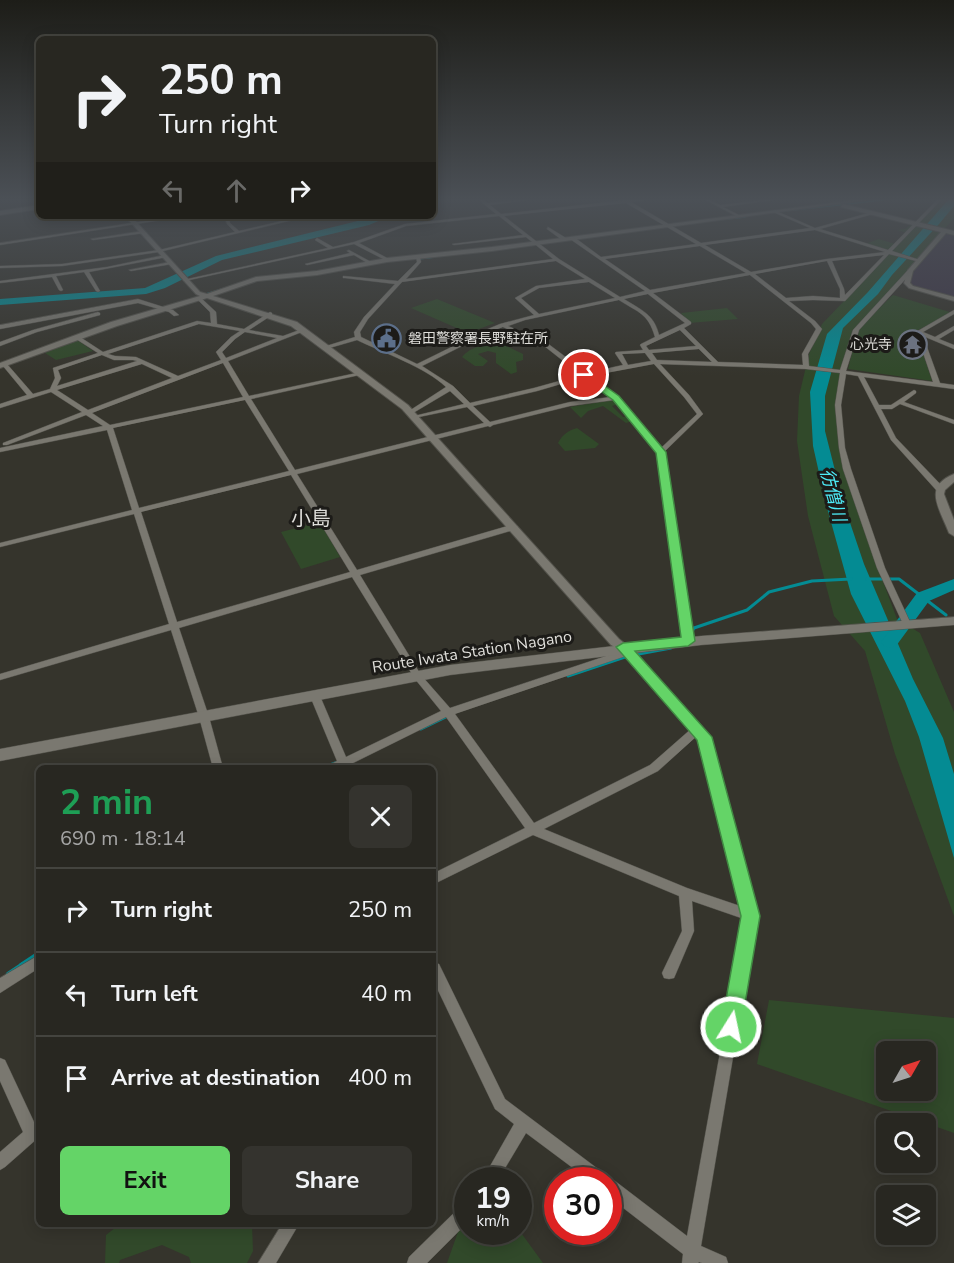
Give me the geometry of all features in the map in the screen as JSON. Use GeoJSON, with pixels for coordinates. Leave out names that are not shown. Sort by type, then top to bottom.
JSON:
{"type":"FeatureCollection","features":[{"type":"Feature","properties":{"kind":"main road","name":"Route Iwata Station Nagano"},"geometry":{"type":"LineString","coordinates":[[0,754],[479,666],[688,641],[954,621]]}},
{"type":"Feature","properties":{"kind":"street"},"geometry":{"type":"LineString","coordinates":[[0,267],[40,266],[112,259]]}},
{"type":"Feature","properties":{"kind":"street"},"geometry":{"type":"LineString","coordinates":[[0,282],[86,271],[144,259]]}},
{"type":"Feature","properties":{"kind":"street"},"geometry":{"type":"LineString","coordinates":[[166,259],[191,288],[203,297],[213,312],[214,324]]}},
{"type":"Feature","properties":{"kind":"street"},"geometry":{"type":"LineString","coordinates":[[185,280],[281,259]]}},
{"type":"Feature","properties":{"kind":"street"},"geometry":{"type":"LineString","coordinates":[[299,259],[320,273]]}},
{"type":"Feature","properties":{"kind":"street"},"geometry":{"type":"LineString","coordinates":[[307,264],[331,259]]}},
{"type":"Feature","properties":{"kind":"street"},"geometry":{"type":"LineString","coordinates":[[363,259],[371,263]]}},
{"type":"Feature","properties":{"kind":"street"},"geometry":{"type":"LineString","coordinates":[[32,397],[3,366],[128,320],[166,310],[256,279],[320,273],[398,259]]}},
{"type":"Feature","properties":{"kind":"street"},"geometry":{"type":"LineString","coordinates":[[358,338],[357,332],[366,318],[419,262],[418,259]]}},
{"type":"Feature","properties":{"kind":"street"},"geometry":{"type":"LineString","coordinates":[[602,259],[689,323],[644,343],[654,363],[690,397],[700,414],[661,452]]}},
{"type":"Feature","properties":{"kind":"street"},"geometry":{"type":"LineString","coordinates":[[724,259],[751,274],[819,327],[805,354],[806,367]]}},
{"type":"Feature","properties":{"kind":"street"},"geometry":{"type":"LineString","coordinates":[[418,366],[502,325],[650,292],[838,259]]}},
{"type":"Feature","properties":{"kind":"street"},"geometry":{"type":"LineString","coordinates":[[784,300],[813,298],[843,300],[885,259]]}},
{"type":"Feature","properties":{"kind":"street"},"geometry":{"type":"LineString","coordinates":[[907,624],[881,568],[845,459],[838,405],[841,371],[856,330],[918,261],[911,259]]}},
{"type":"Feature","properties":{"kind":"street"},"geometry":{"type":"LineString","coordinates":[[345,277],[400,282],[557,260],[648,316],[654,325],[657,337]]}},
{"type":"Feature","properties":{"kind":"street"},"geometry":{"type":"LineString","coordinates":[[829,260],[842,289],[843,300]]}},
{"type":"Feature","properties":{"kind":"street"},"geometry":{"type":"LineString","coordinates":[[125,264],[133,272],[170,263]]}},
{"type":"Feature","properties":{"kind":"street"},"geometry":{"type":"LineString","coordinates":[[40,266],[42,277]]}},
{"type":"Feature","properties":{"kind":"street"},"geometry":{"type":"LineString","coordinates":[[7,267],[12,280]]}},
{"type":"Feature","properties":{"kind":"street"},"geometry":{"type":"LineString","coordinates":[[86,271],[98,291]]}},
{"type":"Feature","properties":{"kind":"street"},"geometry":{"type":"LineString","coordinates":[[910,271],[908,285],[954,300]]}},
{"type":"Feature","properties":{"kind":"street"},"geometry":{"type":"LineString","coordinates":[[53,275],[61,290]]}},
{"type":"Feature","properties":{"kind":"street"},"geometry":{"type":"LineString","coordinates":[[538,316],[518,298],[538,287],[590,280]]}},
{"type":"Feature","properties":{"kind":"street"},"geometry":{"type":"LineString","coordinates":[[203,297],[270,314],[304,330],[413,415],[615,642],[625,650],[704,737],[750,916],[691,1256]]}},
{"type":"Feature","properties":{"kind":"street"},"geometry":{"type":"LineString","coordinates":[[0,327],[133,302],[143,302],[176,315]]}},
{"type":"Feature","properties":{"kind":"street"},"geometry":{"type":"LineString","coordinates":[[0,344],[35,331],[143,302]]}},
{"type":"Feature","properties":{"kind":"street"},"geometry":{"type":"LineString","coordinates":[[919,332],[954,312]]}},
{"type":"Feature","properties":{"kind":"street"},"geometry":{"type":"LineString","coordinates":[[270,314],[245,330],[219,352],[418,677],[448,712],[532,829],[686,893],[750,916]]}},
{"type":"Feature","properties":{"kind":"street"},"geometry":{"type":"LineString","coordinates":[[52,390],[58,378],[54,369],[199,322],[284,338]]}},
{"type":"Feature","properties":{"kind":"street"},"geometry":{"type":"LineString","coordinates":[[502,325],[545,344],[616,398],[661,452],[688,641]]}},
{"type":"Feature","properties":{"kind":"street"},"geometry":{"type":"LineString","coordinates":[[680,327],[716,363]]}},
{"type":"Feature","properties":{"kind":"street"},"geometry":{"type":"LineString","coordinates":[[935,339],[954,328]]}},
{"type":"Feature","properties":{"kind":"street"},"geometry":{"type":"LineString","coordinates":[[0,448],[86,412],[304,330]]}},
{"type":"Feature","properties":{"kind":"street"},"geometry":{"type":"LineString","coordinates":[[919,332],[953,346]]}},
{"type":"Feature","properties":{"kind":"street"},"geometry":{"type":"LineString","coordinates":[[919,332],[938,384]]}},
{"type":"Feature","properties":{"kind":"street"},"geometry":{"type":"LineString","coordinates":[[78,338],[101,353],[114,358],[134,358],[177,378]]}},
{"type":"Feature","properties":{"kind":"street"},"geometry":{"type":"LineString","coordinates":[[326,347],[358,338],[418,366],[451,387],[490,425]]}},
{"type":"Feature","properties":{"kind":"street"},"geometry":{"type":"LineString","coordinates":[[627,367],[618,353],[700,347]]}},
{"type":"Feature","properties":{"kind":"street"},"geometry":{"type":"LineString","coordinates":[[0,406],[141,362]]}},
{"type":"Feature","properties":{"kind":"street"},"geometry":{"type":"LineString","coordinates":[[413,415],[547,387],[584,375],[654,363],[806,367],[954,387]]}},
{"type":"Feature","properties":{"kind":"street"},"geometry":{"type":"LineString","coordinates":[[0,448],[361,374]]}},
{"type":"Feature","properties":{"kind":"street"},"geometry":{"type":"LineString","coordinates":[[861,374],[893,439],[940,489]]}},
{"type":"Feature","properties":{"kind":"street"},"geometry":{"type":"LineString","coordinates":[[413,415],[451,387]]}},
{"type":"Feature","properties":{"kind":"street"},"geometry":{"type":"LineString","coordinates":[[52,390],[109,427],[204,717],[217,765]]}},
{"type":"Feature","properties":{"kind":"street"},"geometry":{"type":"LineString","coordinates":[[878,407],[892,407],[914,392]]}},
{"type":"Feature","properties":{"kind":"street"},"geometry":{"type":"LineString","coordinates":[[0,545],[570,404],[616,398]]}},
{"type":"Feature","properties":{"kind":"street"},"geometry":{"type":"LineString","coordinates":[[899,402],[954,422]]}},
{"type":"Feature","properties":{"kind":"street"},"geometry":{"type":"LineString","coordinates":[[954,477],[940,489],[939,494],[954,533]]}},
{"type":"Feature","properties":{"kind":"street"},"geometry":{"type":"LineString","coordinates":[[0,677],[514,527]]}},
{"type":"Feature","properties":{"kind":"street"},"geometry":{"type":"LineString","coordinates":[[342,765],[448,712],[625,650]]}},
{"type":"Feature","properties":{"kind":"street"},"geometry":{"type":"LineString","coordinates":[[315,696],[340,765]]}},
{"type":"Feature","properties":{"kind":"street"},"geometry":{"type":"LineString","coordinates":[[436,878],[654,768],[697,730]]}},
{"type":"Feature","properties":{"kind":"street"},"geometry":{"type":"LineString","coordinates":[[669,973],[688,931],[686,893]]}},
{"type":"Feature","properties":{"kind":"street"},"geometry":{"type":"LineString","coordinates":[[0,986],[36,963]]}},
{"type":"Feature","properties":{"kind":"street"},"geometry":{"type":"LineString","coordinates":[[436,979],[500,1104],[584,1167]]}},
{"type":"Feature","properties":{"kind":"street"},"geometry":{"type":"LineString","coordinates":[[0,1065],[35,1130],[0,1162]]}},
{"type":"Feature","properties":{"kind":"street"},"geometry":{"type":"LineString","coordinates":[[498,1167],[524,1122]]}},
{"type":"Feature","properties":{"kind":"street"},"geometry":{"type":"LineString","coordinates":[[622,1198],[691,1256],[720,1263]]}},
{"type":"Feature","properties":{"kind":"street"},"geometry":{"type":"LineString","coordinates":[[415,1263],[454,1225]]}},
{"type":"Feature","properties":{"kind":"street"},"geometry":{"type":"LineString","coordinates":[[266,1263],[289,1227]]}},
{"type":"Feature","properties":{"kind":"shaded area"},"geometry":{"type":"Polygon","coordinates":[[[923,259],[954,259],[954,299],[911,287],[909,276],[923,259]]]}},
{"type":"Feature","properties":{"kind":"green space"},"geometry":{"type":"Polygon","coordinates":[[[884,259],[919,259],[862,325],[893,295],[953,313],[916,331],[932,381],[848,369],[856,337],[844,361],[839,398],[842,448],[863,528],[897,619],[920,633],[954,712],[954,916],[895,754],[865,651],[834,616],[808,516],[797,441],[799,396],[809,354],[822,324],[884,259]]]}},
{"type":"Feature","properties":{"kind":"green space"},"geometry":{"type":"Polygon","coordinates":[[[437,299],[495,323],[468,333],[411,308],[437,299]]]}},
{"type":"Feature","properties":{"kind":"green space"},"geometry":{"type":"Polygon","coordinates":[[[727,308],[738,319],[689,323],[681,313],[727,308]]]}},
{"type":"Feature","properties":{"kind":"green space"},"geometry":{"type":"Polygon","coordinates":[[[77,340],[93,351],[56,360],[45,353],[77,340]]]}},
{"type":"Feature","properties":{"kind":"green space"},"geometry":{"type":"Polygon","coordinates":[[[500,343],[523,354],[523,360],[516,362],[517,372],[511,374],[496,363],[496,353],[488,351],[478,354],[488,361],[483,366],[475,366],[462,357],[474,348],[500,343]]]}},
{"type":"Feature","properties":{"kind":"green space"},"geometry":{"type":"Polygon","coordinates":[[[614,399],[618,404],[612,406],[623,417],[630,416],[633,421],[626,423],[603,406],[588,411],[581,418],[570,407],[614,399]]]}},
{"type":"Feature","properties":{"kind":"green space"},"geometry":{"type":"Polygon","coordinates":[[[577,428],[599,444],[595,448],[565,451],[558,443],[566,433],[577,428]]]}},
{"type":"Feature","properties":{"kind":"green space"},"geometry":{"type":"Polygon","coordinates":[[[320,522],[340,557],[301,569],[281,532],[320,522]]]}},
{"type":"Feature","properties":{"kind":"green space"},"geometry":{"type":"Polygon","coordinates":[[[769,1000],[954,1018],[954,1133],[936,1127],[936,1113],[897,1113],[757,1064],[769,1000]]]}},
{"type":"Feature","properties":{"kind":"green space"},"geometry":{"type":"Polygon","coordinates":[[[116,1227],[252,1227],[253,1251],[247,1263],[191,1263],[189,1257],[162,1245],[120,1260],[119,1263],[105,1263],[106,1235],[116,1227]]]}},
{"type":"Feature","properties":{"kind":"green space"},"geometry":{"type":"Polygon","coordinates":[[[454,1243],[530,1245],[543,1263],[447,1263],[454,1243]]]}},
{"type":"Feature","properties":{"kind":"water","name":"彷僧川"},"geometry":{"type":"Polygon","coordinates":[[[897,259],[907,259],[878,294],[843,328],[825,396],[825,431],[843,502],[864,564],[913,679],[943,738],[954,774],[954,858],[919,737],[905,701],[851,594],[826,504],[813,446],[810,392],[827,334],[897,259]]]}},
{"type":"Feature","properties":{"kind":"waterway"},"geometry":{"type":"LineString","coordinates":[[0,302],[146,291],[162,286],[217,259]]}},
{"type":"Feature","properties":{"kind":"waterway"},"geometry":{"type":"LineString","coordinates":[[203,295],[248,281]]}},
{"type":"Feature","properties":{"kind":"waterway"},"geometry":{"type":"LineString","coordinates":[[690,635],[694,628],[747,610],[769,592],[812,581],[851,579]]}},
{"type":"Feature","properties":{"kind":"waterway"},"geometry":{"type":"LineString","coordinates":[[867,579],[899,579],[946,615]]}},
{"type":"Feature","properties":{"kind":"waterway"},"geometry":{"type":"LineString","coordinates":[[890,642],[923,597],[954,584]]}},
{"type":"Feature","properties":{"kind":"waterway"},"geometry":{"type":"LineString","coordinates":[[568,676],[628,656],[671,648]]}},
{"type":"Feature","properties":{"kind":"waterway"},"geometry":{"type":"LineString","coordinates":[[421,729],[448,716]]}},
{"type":"Feature","properties":{"kind":"waterway"},"geometry":{"type":"LineString","coordinates":[[331,765],[336,763]]}},
{"type":"Feature","properties":{"kind":"waterway"},"geometry":{"type":"LineString","coordinates":[[21,965],[36,955]]}},
{"type":"Feature","properties":{"kind":"waterway"},"geometry":{"type":"LineString","coordinates":[[8,974],[23,964]]}},
{"type":"Feature","properties":{"kind":"place","name":"磐田警察署長野駐在所"},"geometry":{"type":"Point","coordinates":[387,338]}},
{"type":"Feature","properties":{"kind":"place","name":"心光寺"},"geometry":{"type":"Point","coordinates":[913,344]}},
{"type":"Feature","properties":{"kind":"district","name":"小島"},"geometry":{"type":"Point","coordinates":[311,518]}},
{"type":"Feature","properties":{"kind":"route"},"geometry":{"type":"LineString","coordinates":[[584,375],[616,398],[661,452],[688,641],[623,647],[704,737],[750,916],[731,1027]]}}]}
